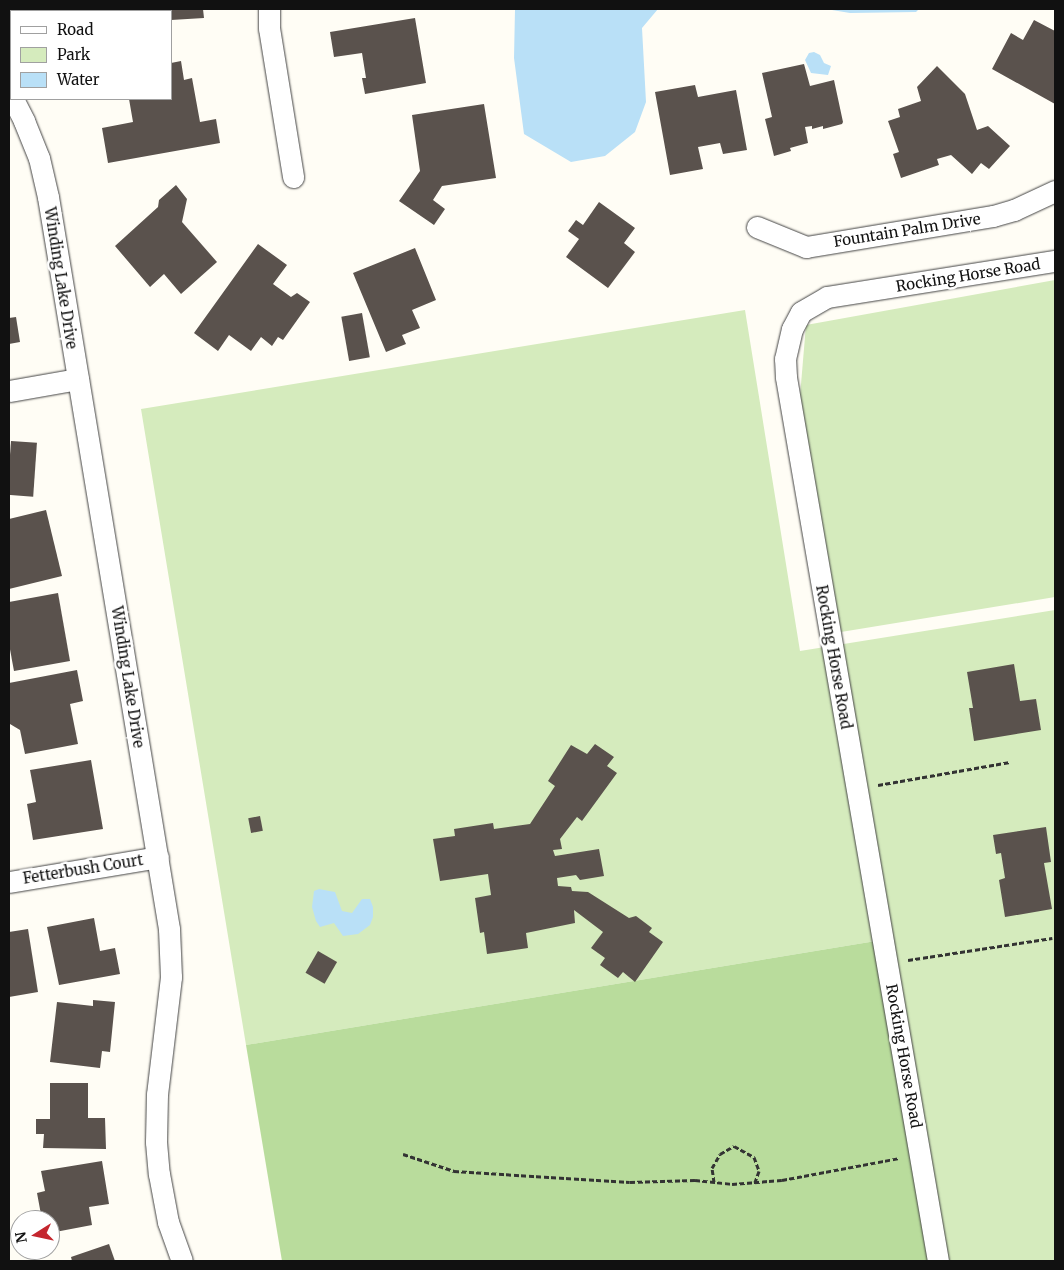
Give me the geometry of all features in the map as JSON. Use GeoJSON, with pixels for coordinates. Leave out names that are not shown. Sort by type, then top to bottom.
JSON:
{"type":"FeatureCollection","features":[{"type":"Feature","properties":{"kind":"street"},"geometry":{"type":"LineString","coordinates":[[269,9],[269,28],[293,177]]}},
{"type":"Feature","properties":{"kind":"street","name":"Winding Lake Drive"},"geometry":{"type":"LineString","coordinates":[[13,100],[39,158],[48,197],[169,929],[171,978],[157,1094],[156,1142],[159,1174],[168,1222],[182,1261]]}},
{"type":"Feature","properties":{"kind":"street","name":"Fountain Palm Drive"},"geometry":{"type":"LineString","coordinates":[[757,227],[806,247],[993,216],[1014,210],[1055,191]]}},
{"type":"Feature","properties":{"kind":"street","name":"Rocking Horse Road"},"geometry":{"type":"LineString","coordinates":[[938,1261],[786,377],[785,359],[792,329],[801,312],[827,298],[1055,260]]}},
{"type":"Feature","properties":{"kind":"street"},"geometry":{"type":"LineString","coordinates":[[9,391],[78,379]]}},
{"type":"Feature","properties":{"kind":"street","name":"Fetterbush Court"},"geometry":{"type":"LineString","coordinates":[[9,882],[158,857]]}},
{"type":"Feature","properties":{"kind":"path"},"geometry":{"type":"LineString","coordinates":[[857,789],[1010,762]]}},
{"type":"Feature","properties":{"kind":"path"},"geometry":{"type":"LineString","coordinates":[[888,964],[1052,938]]}},
{"type":"Feature","properties":{"kind":"path"},"geometry":{"type":"LineString","coordinates":[[714,1182],[712,1168],[720,1154],[734,1146],[754,1157],[759,1171],[755,1182]]}},
{"type":"Feature","properties":{"kind":"path"},"geometry":{"type":"LineString","coordinates":[[402,1154],[454,1170],[630,1182],[696,1180],[732,1184],[858,1167],[920,1154]]}},
{"type":"Feature","properties":{"kind":"green space"},"geometry":{"type":"Polygon","coordinates":[[[1055,280],[1055,597],[841,632],[800,396],[806,325],[1055,280]]]}},
{"type":"Feature","properties":{"kind":"green space"},"geometry":{"type":"Polygon","coordinates":[[[745,310],[800,651],[1055,610],[1055,1261],[947,1261],[894,938],[246,1045],[141,409],[745,310]]]}},
{"type":"Feature","properties":{"kind":"green space"},"geometry":{"type":"Polygon","coordinates":[[[894,938],[947,1261],[282,1261],[246,1045],[894,938]]]}},
{"type":"Feature","properties":{"kind":"water"},"geometry":{"type":"Polygon","coordinates":[[[515,9],[658,9],[642,28],[646,102],[635,132],[605,156],[571,162],[524,134],[514,58],[515,9]]]}},
{"type":"Feature","properties":{"kind":"water"},"geometry":{"type":"Polygon","coordinates":[[[826,9],[919,9],[916,12],[850,13],[826,9]]]}},
{"type":"Feature","properties":{"kind":"water"},"geometry":{"type":"Polygon","coordinates":[[[814,52],[820,55],[824,63],[831,66],[828,75],[811,73],[805,60],[809,53],[814,52]]]}},
{"type":"Feature","properties":{"kind":"water"},"geometry":{"type":"Polygon","coordinates":[[[319,889],[335,892],[342,911],[352,913],[362,899],[370,899],[373,907],[373,917],[370,925],[358,934],[343,936],[334,923],[320,927],[312,907],[314,891],[319,889]]]}},
{"type":"Feature","properties":{"kind":"building"},"geometry":{"type":"Polygon","coordinates":[[[203,9],[204,18],[172,20],[172,10],[130,10],[203,9]]]}},
{"type":"Feature","properties":{"kind":"building"},"geometry":{"type":"Polygon","coordinates":[[[415,18],[426,83],[365,94],[362,78],[366,78],[362,53],[334,57],[330,32],[415,18]]]}},
{"type":"Feature","properties":{"kind":"building"},"geometry":{"type":"Polygon","coordinates":[[[1034,20],[1055,31],[1055,104],[992,69],[1011,33],[1023,40],[1034,20]]]}},
{"type":"Feature","properties":{"kind":"building"},"geometry":{"type":"Polygon","coordinates":[[[181,61],[184,80],[192,78],[200,122],[216,119],[220,143],[108,163],[102,128],[133,122],[129,100],[172,100],[172,63],[181,61]]]}},
{"type":"Feature","properties":{"kind":"building"},"geometry":{"type":"Polygon","coordinates":[[[804,64],[810,86],[834,80],[843,122],[842,124],[823,129],[823,126],[812,129],[812,126],[805,127],[808,143],[790,148],[791,151],[774,156],[765,119],[772,117],[762,73],[804,64]]]}},
{"type":"Feature","properties":{"kind":"building"},"geometry":{"type":"Polygon","coordinates":[[[937,66],[965,94],[977,130],[988,126],[1010,146],[989,169],[981,163],[972,174],[951,155],[937,159],[939,165],[901,178],[893,154],[899,152],[888,121],[900,117],[898,109],[921,101],[917,87],[937,66]]]}},
{"type":"Feature","properties":{"kind":"building"},"geometry":{"type":"Polygon","coordinates":[[[695,85],[698,97],[736,90],[747,150],[723,154],[720,143],[698,147],[703,169],[670,175],[655,92],[695,85]]]}},
{"type":"Feature","properties":{"kind":"building"},"geometry":{"type":"Polygon","coordinates":[[[484,104],[496,178],[442,186],[433,200],[445,209],[434,225],[399,201],[420,171],[412,115],[484,104]]]}},
{"type":"Feature","properties":{"kind":"building"},"geometry":{"type":"Polygon","coordinates":[[[176,185],[187,199],[182,222],[217,262],[181,294],[164,274],[150,287],[115,246],[158,207],[159,200],[176,185]]]}},
{"type":"Feature","properties":{"kind":"building"},"geometry":{"type":"Polygon","coordinates":[[[599,202],[635,228],[624,243],[635,252],[608,288],[566,257],[579,239],[568,231],[576,220],[583,225],[599,202]]]}},
{"type":"Feature","properties":{"kind":"building"},"geometry":{"type":"Polygon","coordinates":[[[258,244],[287,265],[273,284],[291,297],[297,293],[310,302],[283,340],[278,337],[272,346],[261,337],[251,351],[229,335],[218,351],[194,333],[258,244]]]}},
{"type":"Feature","properties":{"kind":"building"},"geometry":{"type":"Polygon","coordinates":[[[415,248],[436,300],[412,310],[420,328],[402,335],[406,344],[386,352],[353,273],[415,248]]]}},
{"type":"Feature","properties":{"kind":"building"},"geometry":{"type":"Polygon","coordinates":[[[362,313],[370,357],[349,361],[341,317],[362,313]]]}},
{"type":"Feature","properties":{"kind":"building"},"geometry":{"type":"Polygon","coordinates":[[[16,317],[20,342],[9,344],[9,318],[16,317]]]}},
{"type":"Feature","properties":{"kind":"building"},"geometry":{"type":"Polygon","coordinates":[[[11,441],[37,443],[33,497],[9,495],[11,441]]]}},
{"type":"Feature","properties":{"kind":"building"},"geometry":{"type":"Polygon","coordinates":[[[46,510],[62,576],[9,589],[9,519],[46,510]]]}},
{"type":"Feature","properties":{"kind":"building"},"geometry":{"type":"Polygon","coordinates":[[[58,593],[70,661],[14,671],[9,644],[9,602],[58,593]]]}},
{"type":"Feature","properties":{"kind":"building"},"geometry":{"type":"Polygon","coordinates":[[[1014,664],[1020,701],[1036,699],[1041,730],[974,741],[969,708],[973,708],[967,672],[1014,664]]]}},
{"type":"Feature","properties":{"kind":"building"},"geometry":{"type":"Polygon","coordinates":[[[77,670],[83,701],[70,704],[78,744],[25,754],[20,730],[10,724],[9,683],[77,670]]]}},
{"type":"Feature","properties":{"kind":"building"},"geometry":{"type":"Polygon","coordinates":[[[595,744],[614,757],[607,766],[617,773],[582,821],[577,817],[560,839],[562,849],[553,850],[555,856],[599,849],[604,876],[580,880],[576,875],[557,878],[558,886],[571,887],[572,891],[588,892],[629,918],[636,916],[652,928],[649,932],[663,942],[635,982],[623,972],[618,978],[600,965],[605,958],[591,948],[603,932],[574,910],[575,923],[526,933],[528,948],[487,954],[484,932],[480,933],[475,898],[491,895],[488,874],[440,881],[433,839],[455,836],[454,829],[493,823],[494,829],[530,824],[555,786],[548,781],[571,745],[587,754],[595,744]]]}},
{"type":"Feature","properties":{"kind":"building"},"geometry":{"type":"Polygon","coordinates":[[[91,760],[103,829],[33,840],[27,804],[36,802],[30,770],[91,760]]]}},
{"type":"Feature","properties":{"kind":"building"},"geometry":{"type":"Polygon","coordinates":[[[260,816],[263,831],[251,833],[248,818],[260,816]]]}},
{"type":"Feature","properties":{"kind":"building"},"geometry":{"type":"Polygon","coordinates":[[[1046,827],[1051,862],[1044,863],[1052,909],[1005,917],[999,880],[1005,878],[1001,853],[996,854],[993,835],[1046,827]]]}},
{"type":"Feature","properties":{"kind":"building"},"geometry":{"type":"Polygon","coordinates":[[[94,918],[100,951],[115,948],[120,974],[59,985],[47,927],[94,918]]]}},
{"type":"Feature","properties":{"kind":"building"},"geometry":{"type":"Polygon","coordinates":[[[28,929],[38,992],[9,997],[9,932],[28,929]]]}},
{"type":"Feature","properties":{"kind":"building"},"geometry":{"type":"Polygon","coordinates":[[[318,951],[337,962],[325,984],[305,973],[318,951]]]}},
{"type":"Feature","properties":{"kind":"building"},"geometry":{"type":"Polygon","coordinates":[[[93,1000],[115,1002],[110,1052],[102,1051],[100,1068],[50,1062],[57,1002],[93,1006],[93,1000]]]}},
{"type":"Feature","properties":{"kind":"building"},"geometry":{"type":"Polygon","coordinates":[[[50,1083],[88,1083],[88,1118],[105,1118],[106,1149],[43,1148],[44,1134],[36,1134],[36,1119],[50,1119],[50,1083]]]}},
{"type":"Feature","properties":{"kind":"building"},"geometry":{"type":"Polygon","coordinates":[[[102,1161],[109,1204],[89,1207],[92,1225],[60,1231],[60,1210],[40,1210],[37,1193],[45,1191],[41,1171],[102,1161]]]}},
{"type":"Feature","properties":{"kind":"building"},"geometry":{"type":"Polygon","coordinates":[[[109,1244],[115,1261],[72,1261],[71,1257],[109,1244]]]}}]}
